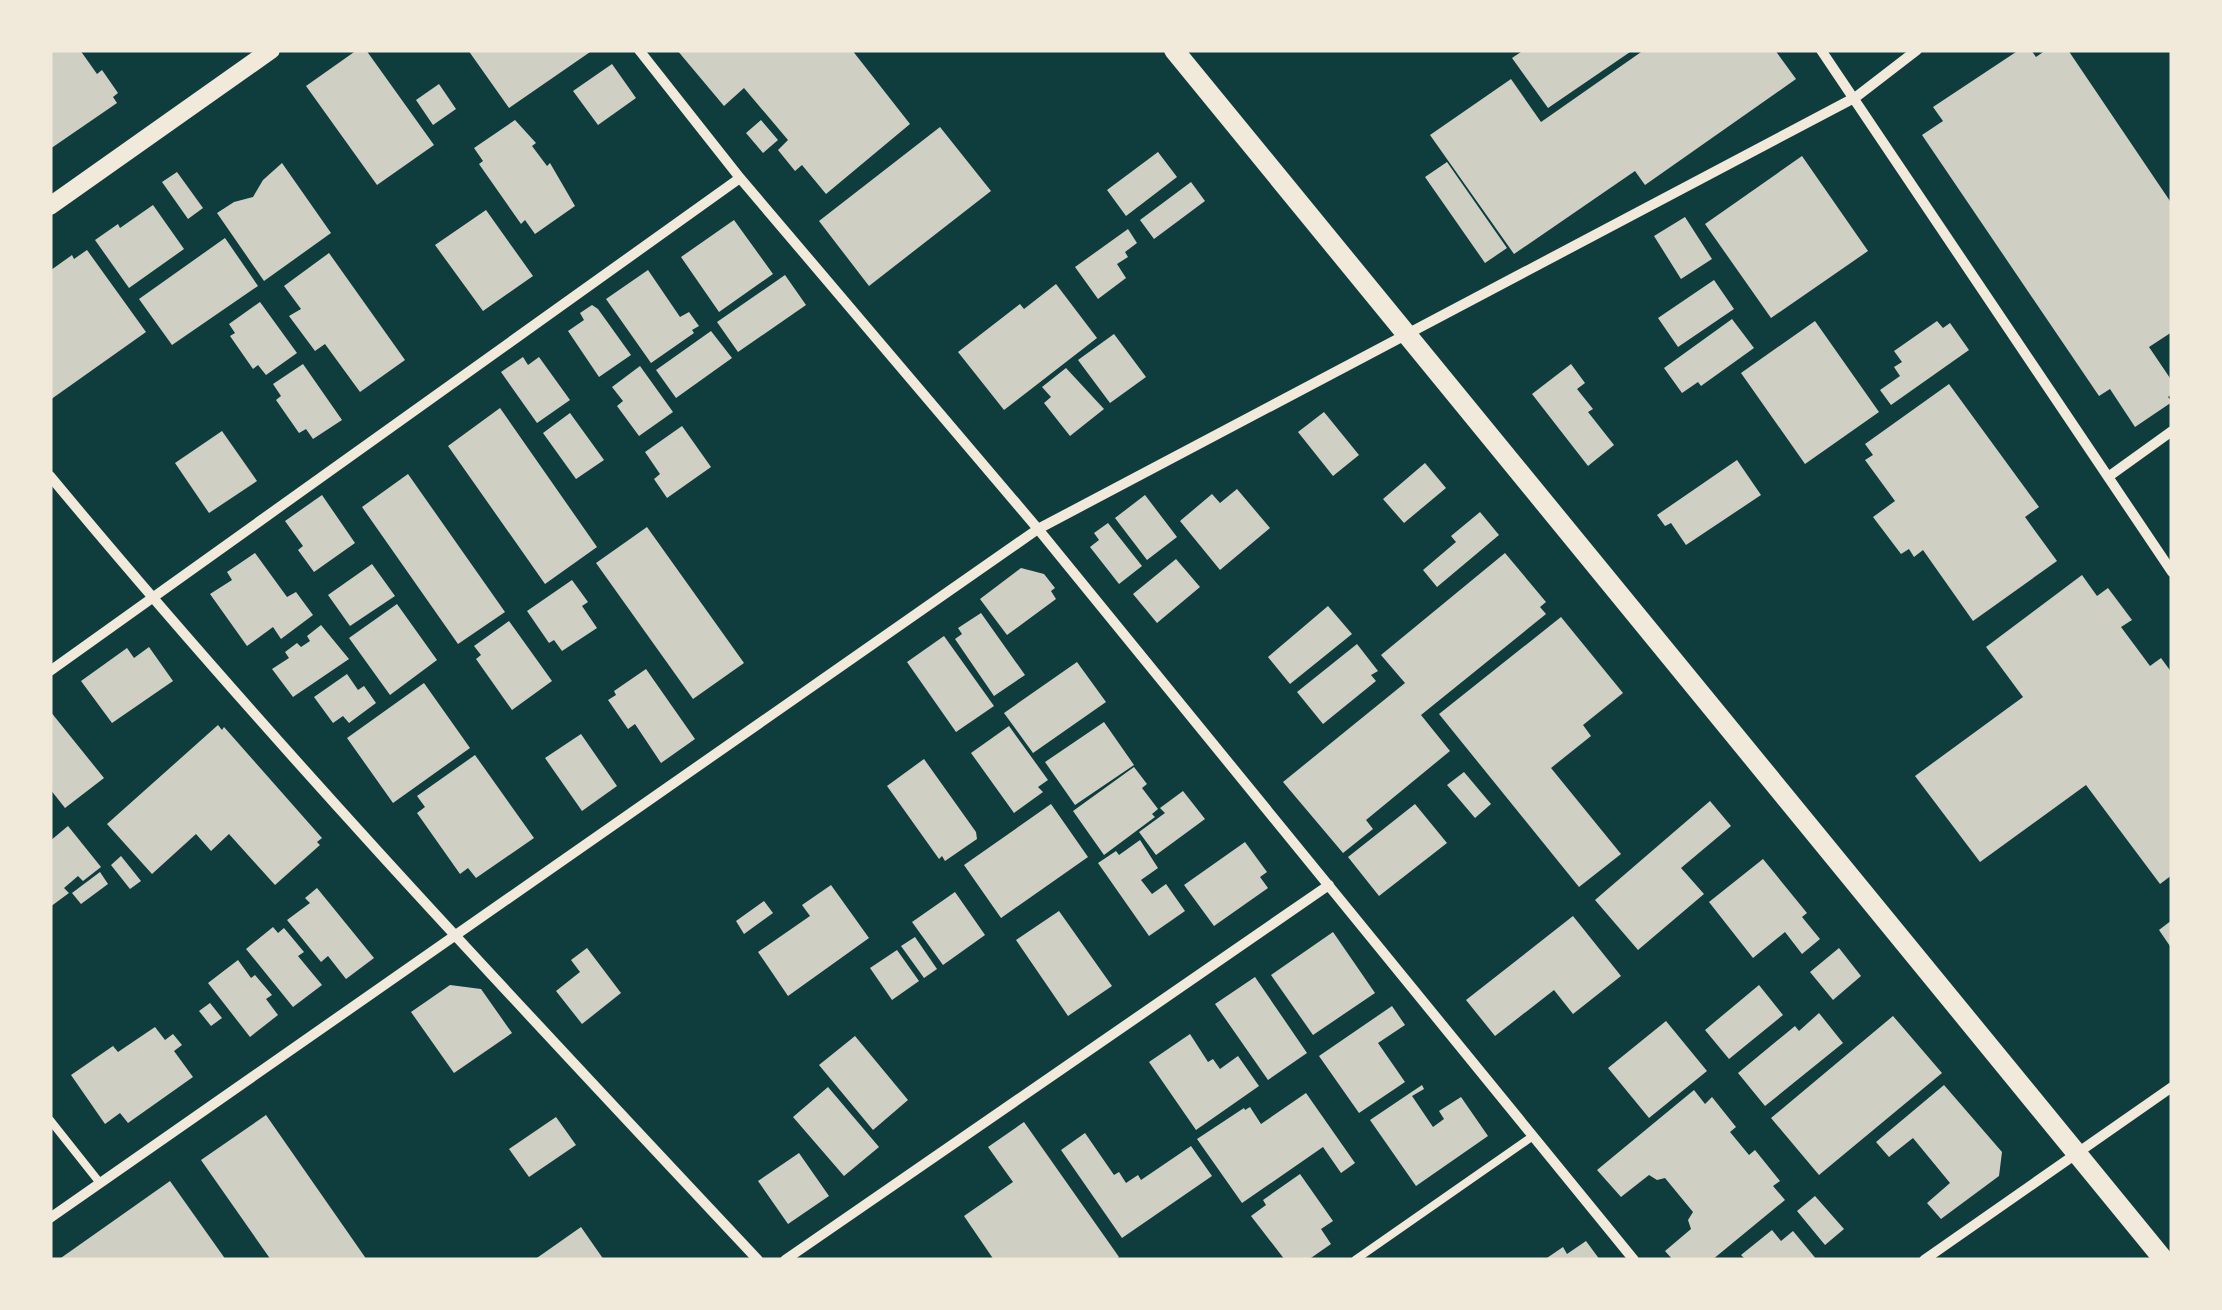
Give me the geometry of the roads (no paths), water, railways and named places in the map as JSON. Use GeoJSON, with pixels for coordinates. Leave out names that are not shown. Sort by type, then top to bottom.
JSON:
{"type":"FeatureCollection","features":[{"type":"Feature","properties":{"kind":"main road"},"geometry":{"type":"LineString","coordinates":[[1174,50],[2164,1260]]}},
{"type":"Feature","properties":{"kind":"street"},"geometry":{"type":"LineString","coordinates":[[50,206],[270,50]]}},
{"type":"Feature","properties":{"kind":"street"},"geometry":{"type":"LineString","coordinates":[[638,50],[740,178],[1038,529],[1634,1260]]}},
{"type":"Feature","properties":{"kind":"street"},"geometry":{"type":"LineString","coordinates":[[1821,50],[2172,572]]}},
{"type":"Feature","properties":{"kind":"street"},"geometry":{"type":"LineString","coordinates":[[50,1218],[1038,529],[1856,98],[1916,50]]}},
{"type":"Feature","properties":{"kind":"street"},"geometry":{"type":"LineString","coordinates":[[50,670],[740,178]]}},
{"type":"Feature","properties":{"kind":"street"},"geometry":{"type":"LineString","coordinates":[[2108,478],[2172,431]]}},
{"type":"Feature","properties":{"kind":"street"},"geometry":{"type":"LineString","coordinates":[[50,476],[152,600],[454,935],[758,1260]]}},
{"type":"Feature","properties":{"kind":"street"},"geometry":{"type":"LineString","coordinates":[[785,1260],[1329,885]]}},
{"type":"Feature","properties":{"kind":"street"},"geometry":{"type":"LineString","coordinates":[[1924,1260],[2172,1087]]}},
{"type":"Feature","properties":{"kind":"lane"},"geometry":{"type":"LineString","coordinates":[[50,1120],[100,1183]]}},
{"type":"Feature","properties":{"kind":"lane"},"geometry":{"type":"LineString","coordinates":[[1355,1260],[1533,1136]]}}]}
